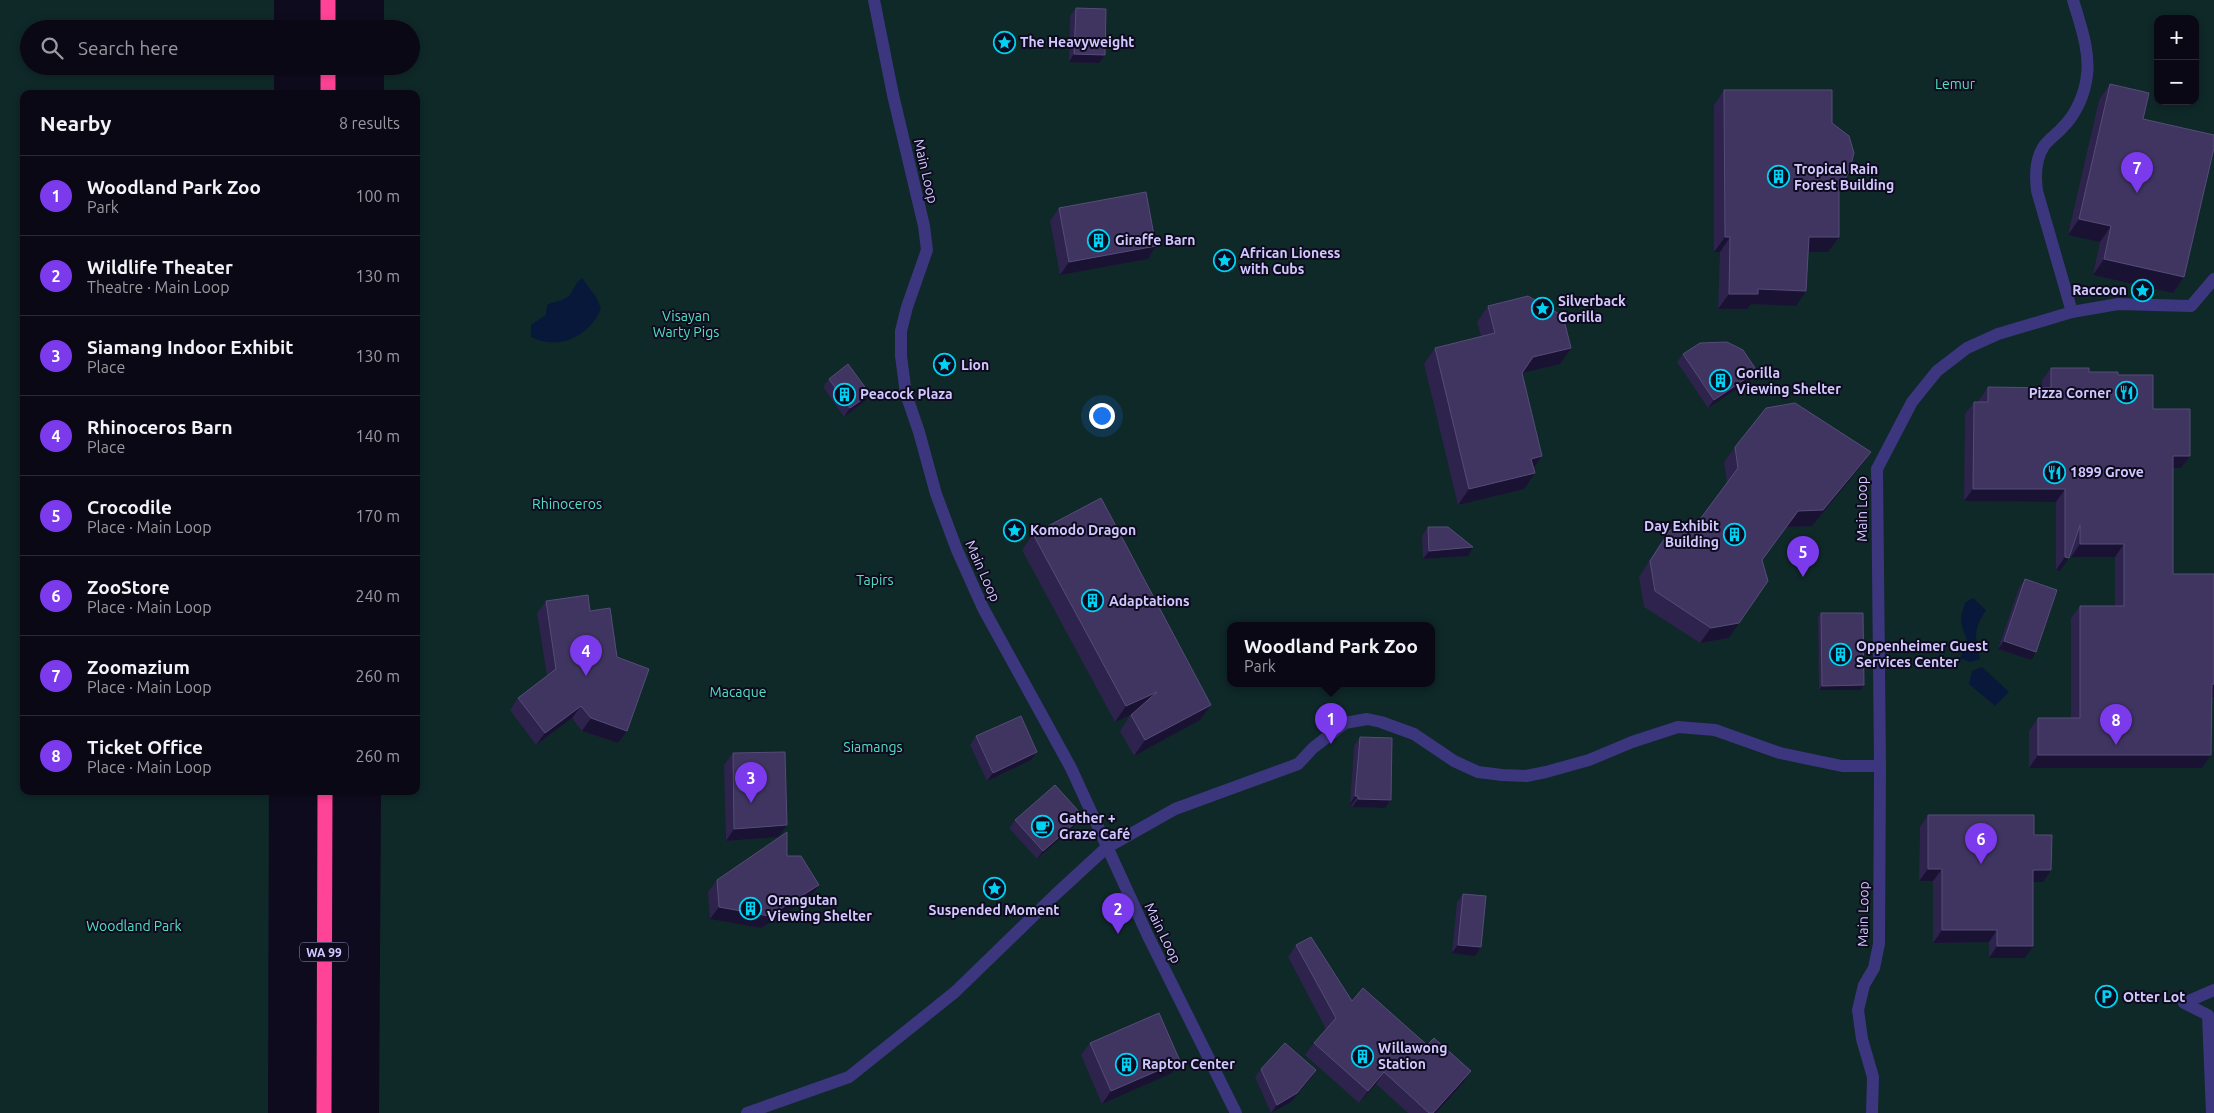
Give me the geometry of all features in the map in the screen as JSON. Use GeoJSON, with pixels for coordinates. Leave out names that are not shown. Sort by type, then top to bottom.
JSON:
{"type":"FeatureCollection","features":[{"type":"Feature","properties":{"kind":"highway"},"geometry":{"type":"LineString","coordinates":[[328,0],[328,20]]}},
{"type":"Feature","properties":{"kind":"highway"},"geometry":{"type":"LineString","coordinates":[[328,75],[328,90]]}},
{"type":"Feature","properties":{"kind":"highway","name":"WA 99"},"geometry":{"type":"LineString","coordinates":[[324,1113],[325,795]]}},
{"type":"Feature","properties":{"kind":"street","name":"Main Loop"},"geometry":{"type":"LineString","coordinates":[[874,0],[893,95],[924,226],[926,250],[901,331],[900,356],[906,394],[919,432],[936,494],[982,608],[1071,768],[1106,848],[1194,1031],[1236,1113]]}},
{"type":"Feature","properties":{"kind":"street"},"geometry":{"type":"LineString","coordinates":[[2072,312],[2036,191],[2035,176],[2037,161],[2044,145],[2069,120],[2084,91],[2088,60],[2073,0]]}},
{"type":"Feature","properties":{"kind":"street","name":"Main Loop"},"geometry":{"type":"LineString","coordinates":[[1872,1113],[1873,1078],[1862,1039],[1858,1010],[1864,985],[1874,968],[1879,944],[1880,766],[1877,469],[1912,402],[1936,371],[1968,348],[1983,340],[2072,312],[2118,304],[2191,306],[2214,279]]}},
{"type":"Feature","properties":{"kind":"street"},"geometry":{"type":"LineString","coordinates":[[747,1113],[849,1076],[955,992],[1106,848],[1175,809],[1298,764],[1338,727],[1354,720],[1367,719],[1414,734],[1454,761],[1478,772],[1502,776],[1526,776],[1546,772],[1589,760],[1632,742],[1678,727],[1715,730],[1780,752],[1826,763],[1842,766],[1880,766]]}},
{"type":"Feature","properties":{"kind":"street"},"geometry":{"type":"LineString","coordinates":[[2212,1113],[2208,1015],[2184,1003],[2214,990]]}},
{"type":"Feature","properties":{"kind":"green space","name":"Woodland Park"},"geometry":{"type":"Polygon","coordinates":[[[0,0],[274,0],[274,20],[20,20],[20,75],[274,75],[274,90],[20,90],[20,795],[269,795],[268,1113],[0,1113],[0,0]]]}},
{"type":"Feature","properties":{"kind":"green space"},"geometry":{"type":"Polygon","coordinates":[[[384,0],[2214,0],[2214,1113],[379,1113],[381,795],[420,795],[420,90],[384,90],[384,75],[420,75],[420,20],[384,20],[384,0]]]}},
{"type":"Feature","properties":{"kind":"water"},"geometry":{"type":"Polygon","coordinates":[[[582,278],[596,297],[601,309],[596,319],[581,333],[563,341],[542,341],[531,337],[531,325],[546,315],[547,305],[568,297],[582,278]]]}},
{"type":"Feature","properties":{"kind":"water"},"geometry":{"type":"Polygon","coordinates":[[[1973,598],[1986,610],[1976,633],[1980,659],[1970,662],[1960,658],[1967,640],[1961,615],[1965,603],[1973,598]]]}},
{"type":"Feature","properties":{"kind":"water"},"geometry":{"type":"Polygon","coordinates":[[[1982,667],[2009,692],[1995,706],[1969,684],[1972,671],[1982,667]]]}},
{"type":"Feature","properties":{"kind":"building"},"geometry":{"type":"Polygon","coordinates":[[[1076,8],[1106,9],[1105,55],[1074,54],[1076,8]]]}},
{"type":"Feature","properties":{"kind":"building"},"geometry":{"type":"Polygon","coordinates":[[[2110,84],[2149,93],[2143,119],[2214,135],[2214,148],[2184,277],[2104,259],[2111,226],[2079,219],[2110,84]]]}},
{"type":"Feature","properties":{"kind":"building","name":"Tropical Rain Forest Building"},"geometry":{"type":"Polygon","coordinates":[[[1724,90],[1832,90],[1832,123],[1849,136],[1854,153],[1849,172],[1839,189],[1839,237],[1809,237],[1806,291],[1758,289],[1758,294],[1729,294],[1730,237],[1725,237],[1724,90]]]}},
{"type":"Feature","properties":{"kind":"building","name":"Giraffe Barn"},"geometry":{"type":"Polygon","coordinates":[[[1146,192],[1156,246],[1069,262],[1059,208],[1146,192]]]}},
{"type":"Feature","properties":{"kind":"building"},"geometry":{"type":"Polygon","coordinates":[[[1528,296],[1563,316],[1571,348],[1533,357],[1522,373],[1542,456],[1531,459],[1535,473],[1469,489],[1435,348],[1495,333],[1488,306],[1528,296]]]}},
{"type":"Feature","properties":{"kind":"building","name":"Gorilla Viewing Shelter"},"geometry":{"type":"Polygon","coordinates":[[[1727,342],[1743,350],[1757,371],[1714,400],[1683,354],[1700,343],[1727,342]]]}},
{"type":"Feature","properties":{"kind":"building"},"geometry":{"type":"Polygon","coordinates":[[[848,364],[870,394],[850,408],[829,379],[848,364]]]}},
{"type":"Feature","properties":{"kind":"building"},"geometry":{"type":"Polygon","coordinates":[[[2051,368],[2089,368],[2089,372],[2118,372],[2118,375],[2153,375],[2153,409],[2190,409],[2190,456],[2173,456],[2173,574],[2214,574],[2214,684],[2212,684],[2211,755],[2038,755],[2038,718],[2080,718],[2080,606],[2124,606],[2124,544],[2080,544],[2080,525],[2069,558],[2065,557],[2065,489],[1973,489],[1974,402],[1988,402],[1988,387],[2051,388],[2051,368]]]}},
{"type":"Feature","properties":{"kind":"building","name":"Day Exhibit Building"},"geometry":{"type":"Polygon","coordinates":[[[1795,403],[1871,452],[1823,510],[1798,511],[1762,560],[1768,581],[1739,623],[1711,628],[1655,591],[1650,561],[1670,530],[1695,526],[1738,468],[1735,447],[1766,408],[1795,403]]]}},
{"type":"Feature","properties":{"kind":"building","name":"Adaptations"},"geometry":{"type":"Polygon","coordinates":[[[1101,498],[1211,705],[1145,740],[1131,715],[1157,692],[1126,706],[1033,534],[1101,498]]]}},
{"type":"Feature","properties":{"kind":"building"},"geometry":{"type":"Polygon","coordinates":[[[1428,527],[1448,527],[1473,547],[1429,551],[1428,527]]]}},
{"type":"Feature","properties":{"kind":"building"},"geometry":{"type":"Polygon","coordinates":[[[2025,579],[2057,590],[2036,652],[2004,641],[2025,579]]]}},
{"type":"Feature","properties":{"kind":"building"},"geometry":{"type":"Polygon","coordinates":[[[588,595],[590,611],[610,608],[617,657],[649,669],[627,731],[591,718],[581,706],[545,733],[518,698],[556,669],[546,601],[588,595]]]}},
{"type":"Feature","properties":{"kind":"building","name":"Oppenheimer Guest Services Center"},"geometry":{"type":"Polygon","coordinates":[[[1821,613],[1863,613],[1864,685],[1822,686],[1821,613]]]}},
{"type":"Feature","properties":{"kind":"building"},"geometry":{"type":"Polygon","coordinates":[[[1021,716],[1037,752],[993,773],[976,736],[1021,716]]]}},
{"type":"Feature","properties":{"kind":"building"},"geometry":{"type":"Polygon","coordinates":[[[1360,737],[1392,738],[1391,800],[1358,799],[1358,796],[1355,796],[1360,737]]]}},
{"type":"Feature","properties":{"kind":"building"},"geometry":{"type":"Polygon","coordinates":[[[785,752],[787,825],[734,829],[733,753],[785,752]]]}},
{"type":"Feature","properties":{"kind":"building","name":"Gather + Graze Café"},"geometry":{"type":"Polygon","coordinates":[[[1055,785],[1083,816],[1043,851],[1015,820],[1055,785]]]}},
{"type":"Feature","properties":{"kind":"building"},"geometry":{"type":"Polygon","coordinates":[[[1928,815],[2034,815],[2034,835],[2052,835],[2051,870],[2033,870],[2033,946],[1997,946],[1997,930],[1942,930],[1942,869],[1928,869],[1928,815]]]}},
{"type":"Feature","properties":{"kind":"building","name":"Orangutan Viewing Shelter"},"geometry":{"type":"Polygon","coordinates":[[[787,832],[787,856],[801,856],[819,885],[769,916],[719,907],[717,880],[787,832]]]}},
{"type":"Feature","properties":{"kind":"building"},"geometry":{"type":"Polygon","coordinates":[[[1463,894],[1486,896],[1481,947],[1458,945],[1463,894]]]}},
{"type":"Feature","properties":{"kind":"building","name":"Willawong Station"},"geometry":{"type":"Polygon","coordinates":[[[1311,937],[1352,1001],[1363,988],[1427,1045],[1434,1038],[1471,1071],[1433,1113],[1429,1113],[1384,1072],[1368,1091],[1314,1043],[1336,1018],[1296,945],[1311,937]]]}},
{"type":"Feature","properties":{"kind":"building","name":"Raptor Center"},"geometry":{"type":"Polygon","coordinates":[[[1159,1013],[1180,1061],[1111,1091],[1090,1043],[1159,1013]]]}},
{"type":"Feature","properties":{"kind":"building"},"geometry":{"type":"Polygon","coordinates":[[[1285,1043],[1316,1070],[1297,1093],[1277,1105],[1261,1069],[1285,1043]]]}},
{"type":"Feature","properties":{"kind":"place","name":"The Heavyweight"},"geometry":{"type":"Point","coordinates":[1004,42]}},
{"type":"Feature","properties":{"kind":"place","name":"Tropical Rain Forest Building"},"geometry":{"type":"Point","coordinates":[1778,177]}},
{"type":"Feature","properties":{"kind":"place","name":"Zoomazium"},"geometry":{"type":"Point","coordinates":[2137,193]}},
{"type":"Feature","properties":{"kind":"place","name":"Giraffe Barn"},"geometry":{"type":"Point","coordinates":[1099,240]}},
{"type":"Feature","properties":{"kind":"place","name":"African Lioness with Cubs"},"geometry":{"type":"Point","coordinates":[1224,261]}},
{"type":"Feature","properties":{"kind":"place","name":"Raccoon"},"geometry":{"type":"Point","coordinates":[2143,290]}},
{"type":"Feature","properties":{"kind":"place","name":"Silverback Gorilla"},"geometry":{"type":"Point","coordinates":[1542,309]}},
{"type":"Feature","properties":{"kind":"place","name":"Lion"},"geometry":{"type":"Point","coordinates":[945,365]}},
{"type":"Feature","properties":{"kind":"place","name":"Gorilla Viewing Shelter"},"geometry":{"type":"Point","coordinates":[1720,381]}},
{"type":"Feature","properties":{"kind":"place","name":"Pizza Corner"},"geometry":{"type":"Point","coordinates":[2127,393]}},
{"type":"Feature","properties":{"kind":"place","name":"Peacock Plaza"},"geometry":{"type":"Point","coordinates":[844,394]}},
{"type":"Feature","properties":{"kind":"place","name":"1899 Grove"},"geometry":{"type":"Point","coordinates":[2054,472]}},
{"type":"Feature","properties":{"kind":"place","name":"Komodo Dragon"},"geometry":{"type":"Point","coordinates":[1014,530]}},
{"type":"Feature","properties":{"kind":"place","name":"Day Exhibit Building"},"geometry":{"type":"Point","coordinates":[1735,534]}},
{"type":"Feature","properties":{"kind":"place","name":"Crocodile"},"geometry":{"type":"Point","coordinates":[1803,577]}},
{"type":"Feature","properties":{"kind":"place","name":"Adaptations"},"geometry":{"type":"Point","coordinates":[1093,601]}},
{"type":"Feature","properties":{"kind":"place","name":"Oppenheimer Guest Services Center"},"geometry":{"type":"Point","coordinates":[1840,654]}},
{"type":"Feature","properties":{"kind":"place","name":"Rhinoceros Barn"},"geometry":{"type":"Point","coordinates":[586,676]}},
{"type":"Feature","properties":{"kind":"place","name":"Woodland Park Zoo"},"geometry":{"type":"Point","coordinates":[1331,744]}},
{"type":"Feature","properties":{"kind":"place","name":"Ticket Office"},"geometry":{"type":"Point","coordinates":[2116,745]}},
{"type":"Feature","properties":{"kind":"place","name":"Siamang Indoor Exhibit"},"geometry":{"type":"Point","coordinates":[751,803]}},
{"type":"Feature","properties":{"kind":"place","name":"Gather + Graze Café"},"geometry":{"type":"Point","coordinates":[1043,826]}},
{"type":"Feature","properties":{"kind":"place","name":"ZooStore"},"geometry":{"type":"Point","coordinates":[1981,864]}},
{"type":"Feature","properties":{"kind":"place","name":"Suspended Moment"},"geometry":{"type":"Point","coordinates":[994,888]}},
{"type":"Feature","properties":{"kind":"place","name":"Orangutan Viewing Shelter"},"geometry":{"type":"Point","coordinates":[751,908]}},
{"type":"Feature","properties":{"kind":"place","name":"Wildlife Theater"},"geometry":{"type":"Point","coordinates":[1118,934]}},
{"type":"Feature","properties":{"kind":"place","name":"Otter Lot"},"geometry":{"type":"Point","coordinates":[2107,997]}},
{"type":"Feature","properties":{"kind":"place","name":"Willawong Station"},"geometry":{"type":"Point","coordinates":[1362,1056]}},
{"type":"Feature","properties":{"kind":"place","name":"Raptor Center"},"geometry":{"type":"Point","coordinates":[1126,1064]}},
{"type":"Feature","properties":{"kind":"park label","name":"Lemur"},"geometry":{"type":"Point","coordinates":[1955,84]}},
{"type":"Feature","properties":{"kind":"park label","name":"Visayan Warty Pigs"},"geometry":{"type":"Point","coordinates":[686,324]}},
{"type":"Feature","properties":{"kind":"park label","name":"Rhinoceros"},"geometry":{"type":"Point","coordinates":[567,504]}},
{"type":"Feature","properties":{"kind":"park label","name":"Tapirs"},"geometry":{"type":"Point","coordinates":[875,580]}},
{"type":"Feature","properties":{"kind":"park label","name":"Macaque"},"geometry":{"type":"Point","coordinates":[738,692]}},
{"type":"Feature","properties":{"kind":"park label","name":"Siamangs"},"geometry":{"type":"Point","coordinates":[873,747]}}]}
